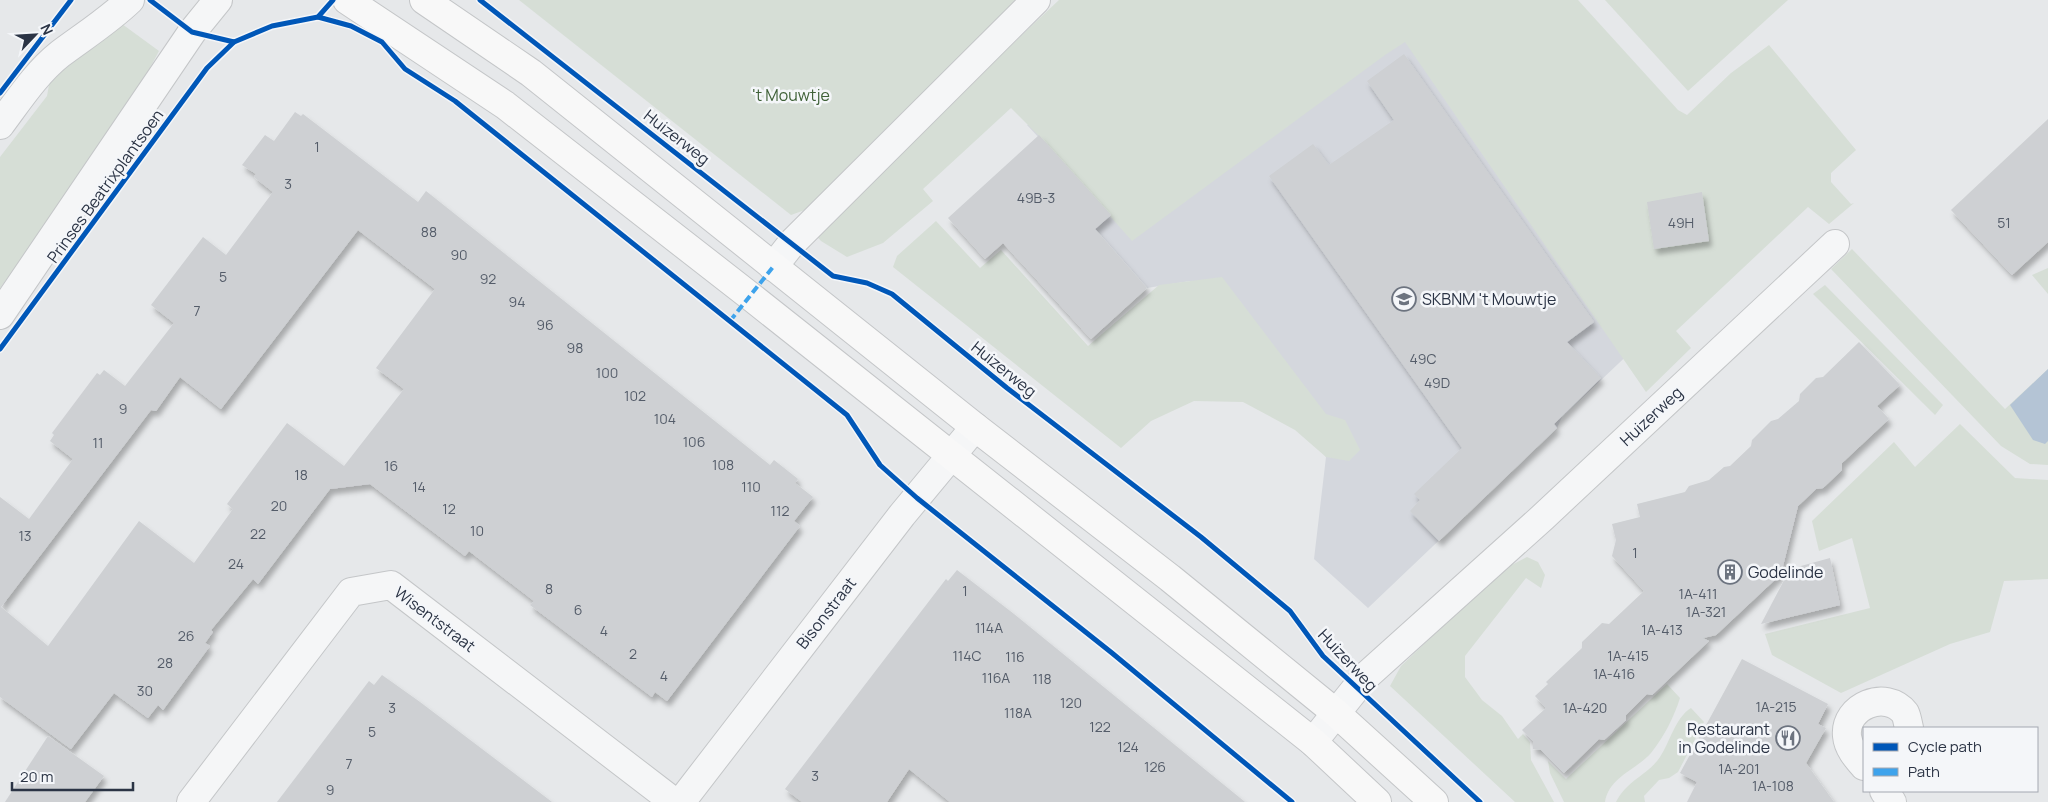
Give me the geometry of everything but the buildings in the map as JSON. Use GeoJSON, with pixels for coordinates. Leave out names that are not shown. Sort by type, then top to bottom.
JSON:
{"type":"FeatureCollection","features":[{"type":"Feature","properties":{"kind":"main road"},"geometry":{"type":"LineString","coordinates":[[347,0],[506,105],[1313,742],[1377,802]]}},
{"type":"Feature","properties":{"kind":"main road"},"geometry":{"type":"LineString","coordinates":[[424,0],[531,73],[975,427],[1170,578],[1336,713],[1434,802]]}},
{"type":"Feature","properties":{"kind":"street"},"geometry":{"type":"LineString","coordinates":[[0,125],[37,76],[54,60],[90,34],[130,0]]}},
{"type":"Feature","properties":{"kind":"street","name":"Prinses Beatrixplantsoen"},"geometry":{"type":"LineString","coordinates":[[4,305],[192,32],[218,0]]}},
{"type":"Feature","properties":{"kind":"street"},"geometry":{"type":"LineString","coordinates":[[773,267],[792,243],[1036,0]]}},
{"type":"Feature","properties":{"kind":"street","name":"Huizerweg"},"geometry":{"type":"LineString","coordinates":[[1313,742],[1365,677],[1543,517],[1834,244]]}},
{"type":"Feature","properties":{"kind":"street","name":"Bisonstraat"},"geometry":{"type":"LineString","coordinates":[[681,802],[902,515],[975,427]]}},
{"type":"Feature","properties":{"kind":"street","name":"Wisentstraat"},"geometry":{"type":"LineString","coordinates":[[191,802],[351,592],[391,585],[674,802]]}},
{"type":"Feature","properties":{"kind":"street"},"geometry":{"type":"LineString","coordinates":[[1863,765],[1854,753],[1847,737],[1852,715],[1866,704],[1876,701],[1894,704],[1906,714],[1909,727]]}},
{"type":"Feature","properties":{"kind":"shaded area","name":"SKBNM 't Mouwtje"},"geometry":{"type":"Polygon","coordinates":[[[1389,0],[1637,346],[1562,417],[1557,428],[1368,608],[1314,559],[1326,457],[1190,281],[1147,288],[1095,229],[1111,215],[1027,125],[1389,0]]]}},
{"type":"Feature","properties":{"kind":"green space","name":"'t Mouwtje"},"geometry":{"type":"Polygon","coordinates":[[[519,0],[1026,0],[813,207],[791,215],[519,0]]]}},
{"type":"Feature","properties":{"kind":"green space"},"geometry":{"type":"Polygon","coordinates":[[[1059,0],[1578,0],[1678,110],[1687,115],[1731,73],[1769,45],[1856,150],[1831,173],[1831,182],[1851,204],[1854,203],[1829,224],[1808,207],[1676,331],[1691,348],[1646,392],[1405,42],[1132,241],[1039,136],[1011,108],[923,189],[933,201],[883,243],[847,257],[821,241],[813,232],[1059,0]]]}},
{"type":"Feature","properties":{"kind":"green space"},"geometry":{"type":"Polygon","coordinates":[[[1605,0],[1788,0],[1688,91],[1605,0]]]}},
{"type":"Feature","properties":{"kind":"green space"},"geometry":{"type":"Polygon","coordinates":[[[122,24],[159,51],[117,129],[0,288],[0,157],[47,96],[51,74],[122,24]]]}},
{"type":"Feature","properties":{"kind":"green space"},"geometry":{"type":"Polygon","coordinates":[[[936,221],[980,268],[1001,250],[1088,346],[1159,285],[1222,277],[1326,414],[1345,420],[1360,450],[1349,461],[1326,457],[1295,430],[1243,402],[1194,401],[1151,421],[1121,448],[893,267],[897,256],[936,221]]]}},
{"type":"Feature","properties":{"kind":"green space"},"geometry":{"type":"Polygon","coordinates":[[[1852,249],[2005,409],[2048,369],[2048,465],[2030,464],[2001,446],[1831,269],[1852,249]]]}},
{"type":"Feature","properties":{"kind":"green space"},"geometry":{"type":"Polygon","coordinates":[[[2048,268],[2048,294],[2032,275],[2048,268]]]}},
{"type":"Feature","properties":{"kind":"green space"},"geometry":{"type":"Polygon","coordinates":[[[1825,285],[1943,405],[1935,415],[1813,294],[1825,285]]]}},
{"type":"Feature","properties":{"kind":"green space"},"geometry":{"type":"Polygon","coordinates":[[[1960,424],[2015,478],[2048,480],[2048,579],[2004,581],[1990,632],[1950,644],[1841,693],[1772,655],[1765,634],[1870,608],[1852,538],[1819,551],[1812,521],[1894,442],[1915,467],[1960,424]]]}},
{"type":"Feature","properties":{"kind":"green space"},"geometry":{"type":"Polygon","coordinates":[[[1527,557],[1538,562],[1545,575],[1541,588],[1526,578],[1465,656],[1465,677],[1482,700],[1502,716],[1518,739],[1523,734],[1530,742],[1531,760],[1554,802],[1515,802],[1390,686],[1401,666],[1502,570],[1527,557]]]}},
{"type":"Feature","properties":{"kind":"green space"},"geometry":{"type":"Polygon","coordinates":[[[1667,684],[1680,698],[1668,727],[1651,753],[1617,780],[1608,793],[1605,802],[1564,802],[1550,773],[1548,761],[1566,779],[1667,684]]]}},
{"type":"Feature","properties":{"kind":"green space"},"geometry":{"type":"Polygon","coordinates":[[[1691,708],[1704,722],[1678,772],[1669,778],[1659,780],[1644,796],[1645,802],[1616,802],[1626,788],[1660,757],[1681,718],[1691,708]]]}},
{"type":"Feature","properties":{"kind":"water"},"geometry":{"type":"Polygon","coordinates":[[[2048,369],[2048,441],[2045,444],[2033,440],[2010,405],[2048,369]]]}},
{"type":"Feature","properties":{"kind":"marked path"},"geometry":{"type":"LineString","coordinates":[[730,321],[773,267]]}},
{"type":"Feature","properties":{"kind":"cycle path"},"geometry":{"type":"LineString","coordinates":[[0,93],[71,0]]}},
{"type":"Feature","properties":{"kind":"cycle path"},"geometry":{"type":"LineString","coordinates":[[150,0],[192,32],[234,42],[272,26],[318,17],[333,0]]}},
{"type":"Feature","properties":{"kind":"cycle path"},"geometry":{"type":"LineString","coordinates":[[480,0],[833,276],[867,283],[892,294],[1007,388],[1201,537],[1290,611],[1323,656],[1480,802]]}},
{"type":"Feature","properties":{"kind":"cycle path"},"geometry":{"type":"LineString","coordinates":[[318,17],[351,26],[382,42],[405,69],[455,101],[847,415],[880,465],[917,498],[1112,653],[1292,802]]}},
{"type":"Feature","properties":{"kind":"cycle path"},"geometry":{"type":"LineString","coordinates":[[0,349],[207,68],[234,42]]}},
{"type":"Feature","properties":{"kind":"place","name":"SKBNM 't Mouwtje"},"geometry":{"type":"Point","coordinates":[1404,299]}},
{"type":"Feature","properties":{"kind":"place","name":"Godelinde"},"geometry":{"type":"Point","coordinates":[1730,572]}},
{"type":"Feature","properties":{"kind":"place","name":"Restaurant in Godelinde"},"geometry":{"type":"Point","coordinates":[1788,738]}}]}
